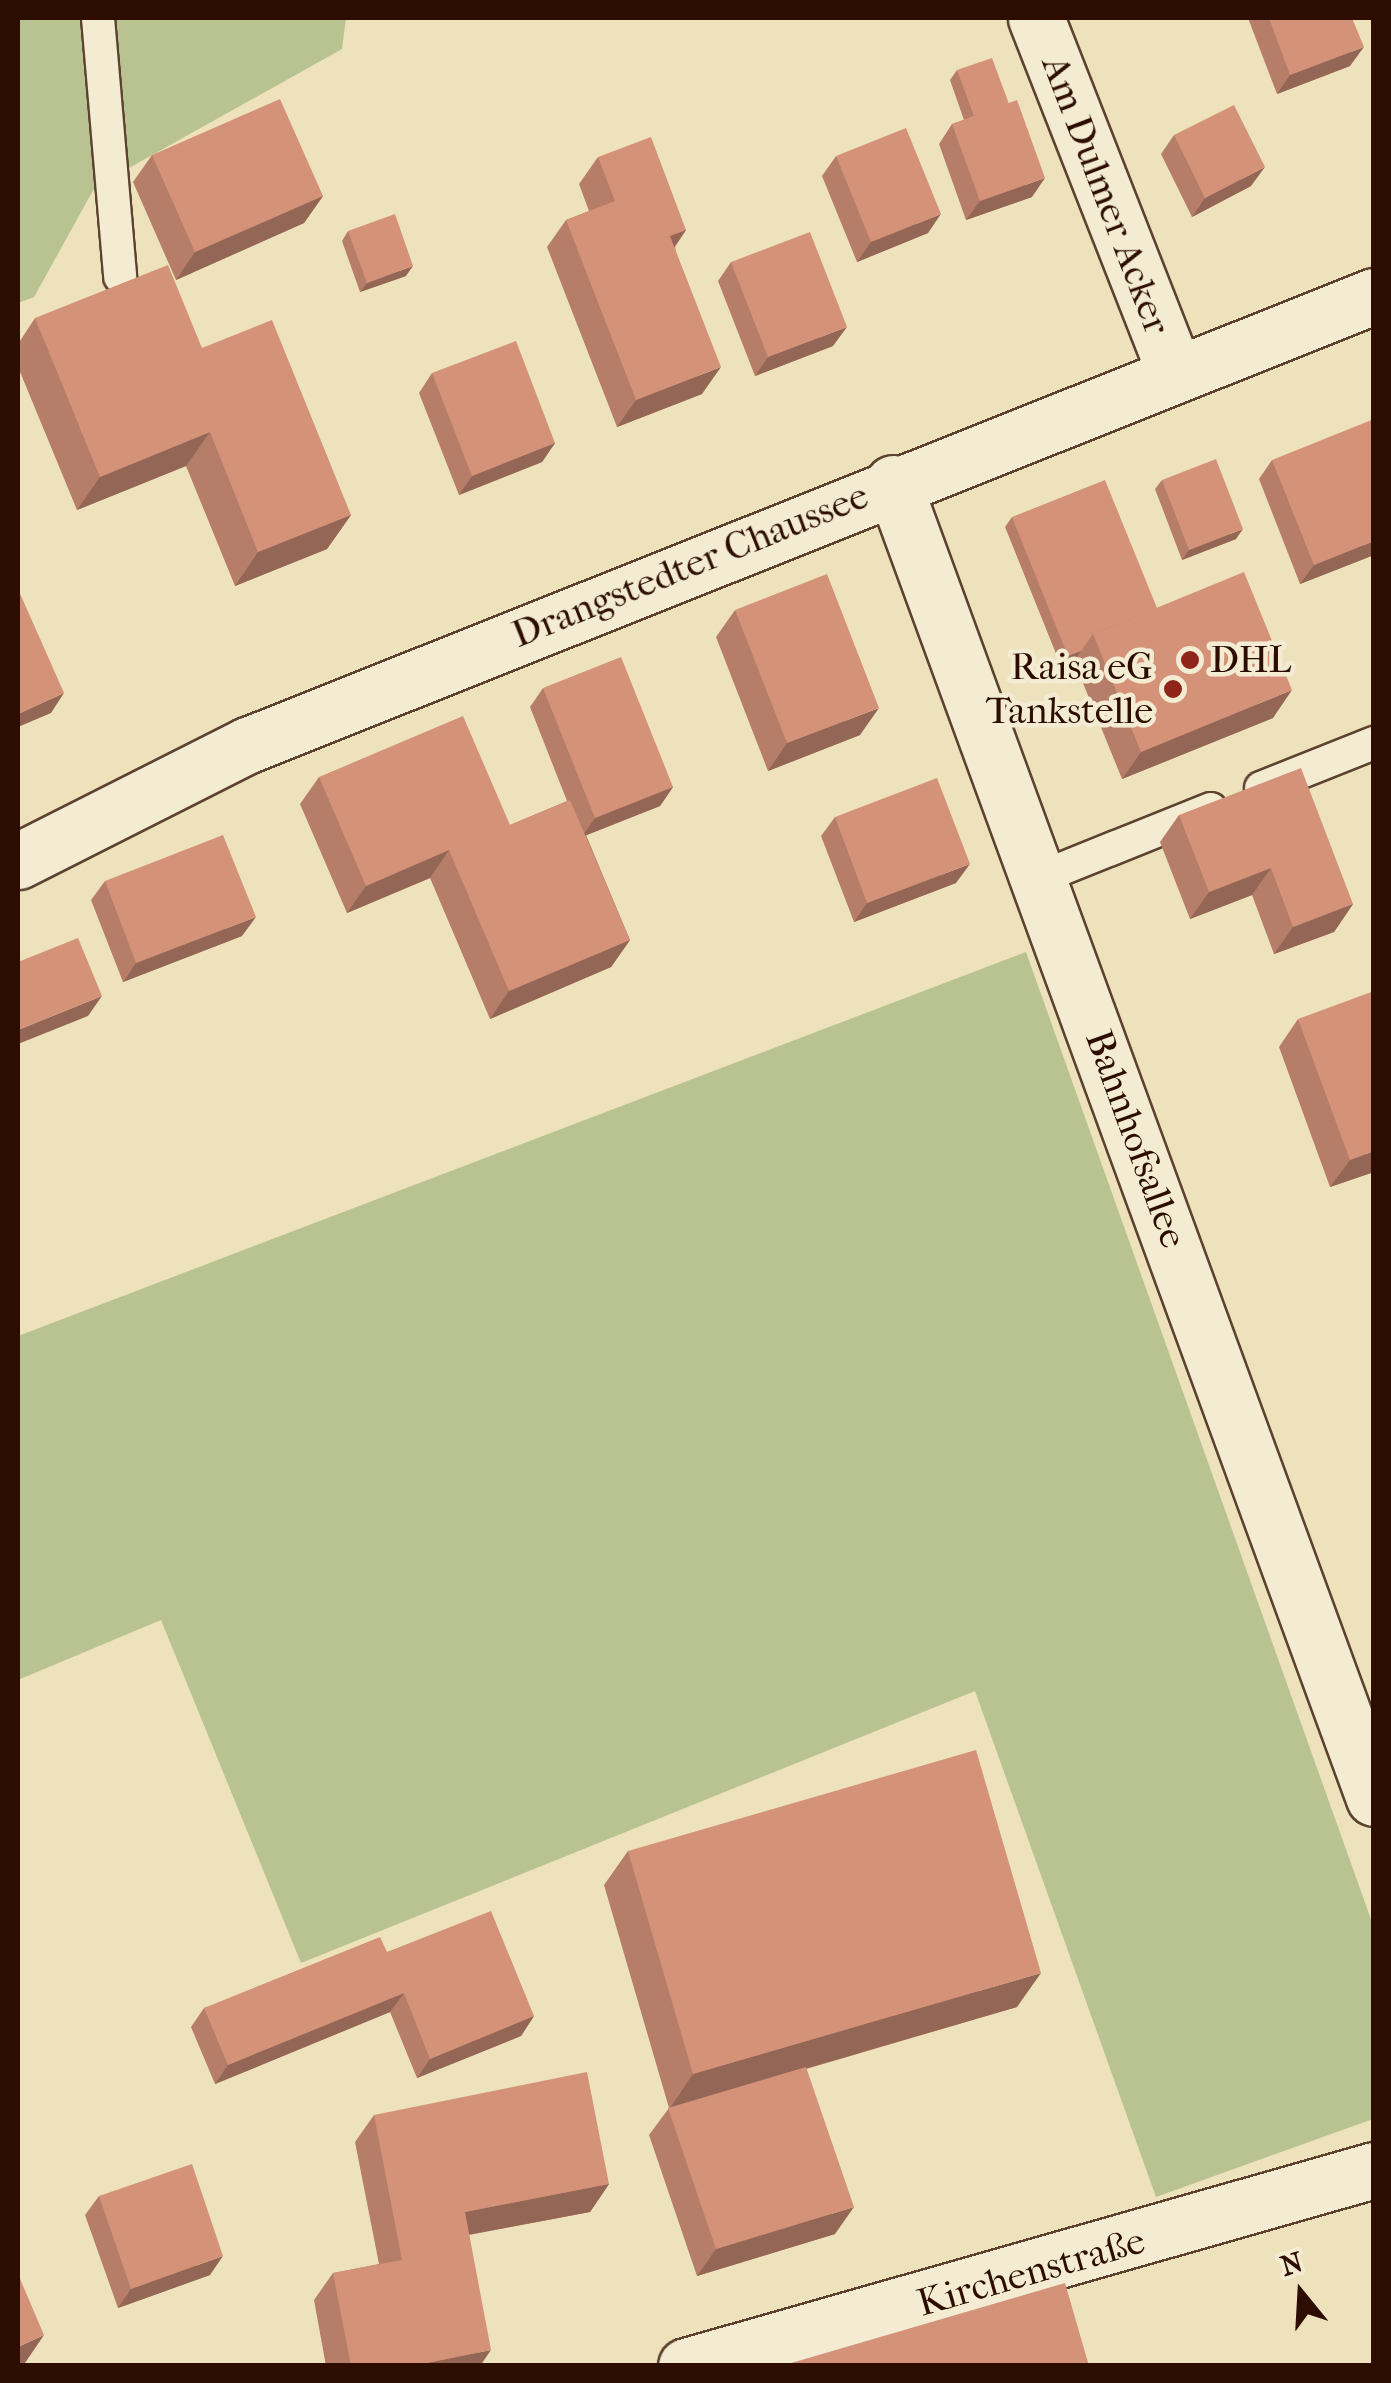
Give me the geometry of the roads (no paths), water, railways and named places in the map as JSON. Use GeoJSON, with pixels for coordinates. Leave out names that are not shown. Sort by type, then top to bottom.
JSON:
{"type":"FeatureCollection","features":[{"type":"Feature","properties":{"kind":"street","name":"Am Dulmer Acker"},"geometry":{"type":"LineString","coordinates":[[1036,18],[1176,373]]}},
{"type":"Feature","properties":{"kind":"street","name":"Drangstedter Chaussee"},"geometry":{"type":"LineString","coordinates":[[18,861],[248,745],[893,483],[1374,296]]}},
{"type":"Feature","properties":{"kind":"street","name":"Bahnhofsallee"},"geometry":{"type":"LineString","coordinates":[[893,483],[1374,1798]]}},
{"type":"Feature","properties":{"kind":"street","name":"Kirchenstraße"},"geometry":{"type":"LineString","coordinates":[[686,2366],[1374,2170]]}},
{"type":"Feature","properties":{"kind":"lane"},"geometry":{"type":"LineString","coordinates":[[98,18],[120,277]]}},
{"type":"Feature","properties":{"kind":"lane"},"geometry":{"type":"LineString","coordinates":[[1039,878],[1374,743]]}},
{"type":"Feature","properties":{"kind":"place","name":"DHL"},"geometry":{"type":"Point","coordinates":[1190,660]}},
{"type":"Feature","properties":{"kind":"place","name":"Raisa eG Tankstelle"},"geometry":{"type":"Point","coordinates":[1173,689]}}]}
